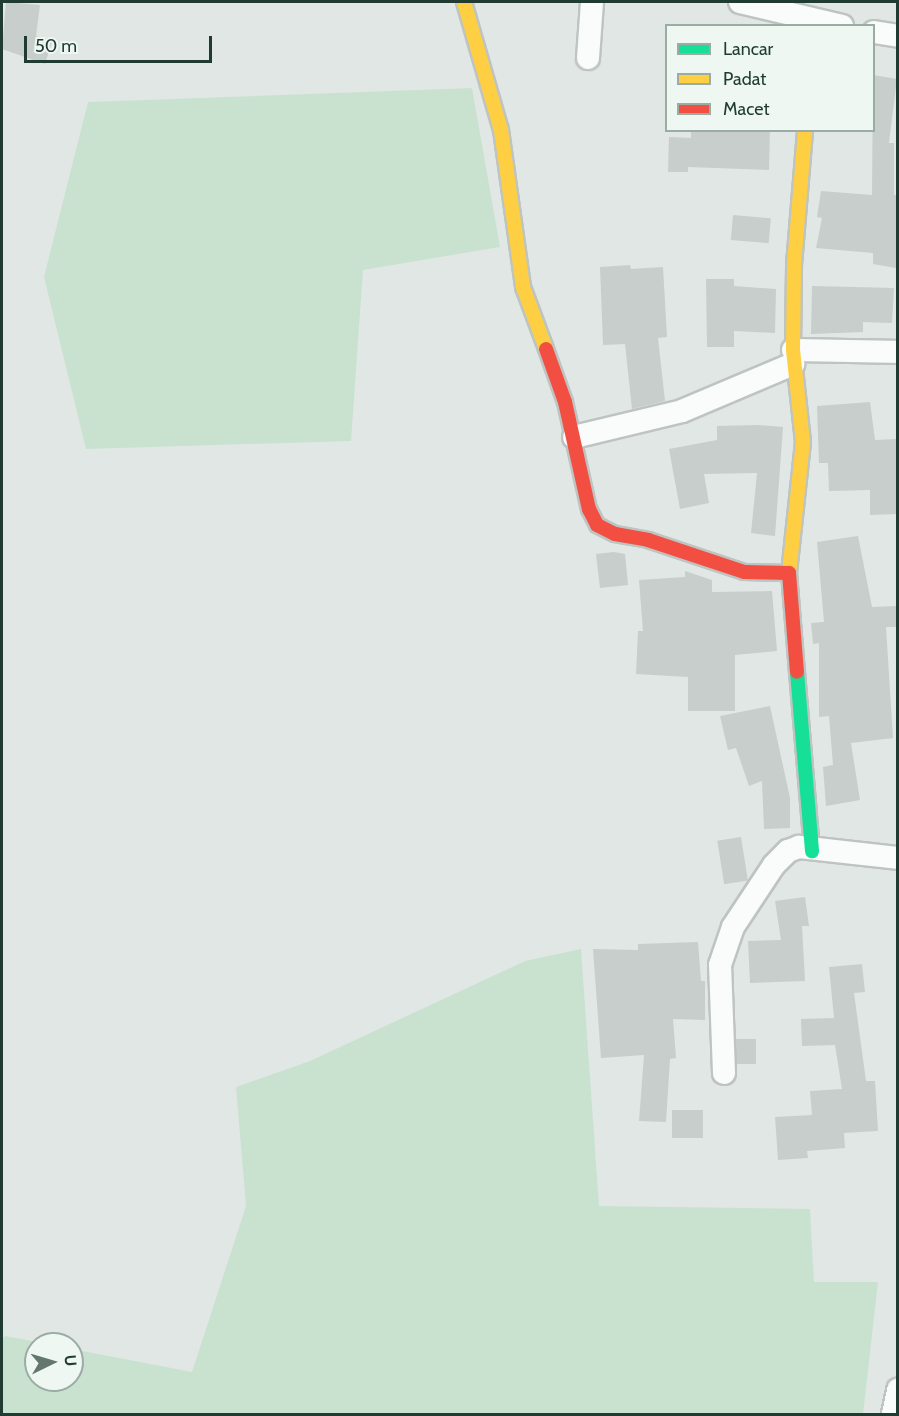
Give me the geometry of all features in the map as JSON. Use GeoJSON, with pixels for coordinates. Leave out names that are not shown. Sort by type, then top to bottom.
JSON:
{"type":"FeatureCollection","features":[{"type":"Feature","properties":{"kind":"street"},"geometry":{"type":"LineString","coordinates":[[464,2],[487,71],[501,130],[523,287],[574,437],[589,509],[597,525],[615,534],[648,540],[744,572],[789,573]]}},
{"type":"Feature","properties":{"kind":"street"},"geometry":{"type":"LineString","coordinates":[[588,58],[592,2]]}},
{"type":"Feature","properties":{"kind":"street"},"geometry":{"type":"LineString","coordinates":[[740,2],[816,16],[837,24]]}},
{"type":"Feature","properties":{"kind":"street"},"geometry":{"type":"LineString","coordinates":[[875,32],[897,36]]}},
{"type":"Feature","properties":{"kind":"street"},"geometry":{"type":"LineString","coordinates":[[805,132],[794,265],[793,357],[803,442],[789,573],[812,851]]}},
{"type":"Feature","properties":{"kind":"street"},"geometry":{"type":"LineString","coordinates":[[574,437],[682,411],[793,357],[897,352]]}},
{"type":"Feature","properties":{"kind":"street"},"geometry":{"type":"LineString","coordinates":[[724,1073],[720,965],[733,927],[788,851],[799,847],[812,851],[897,858]]}},
{"type":"Feature","properties":{"kind":"street"},"geometry":{"type":"LineString","coordinates":[[893,1414],[897,1390]]}},
{"type":"Feature","properties":{"kind":"green space"},"geometry":{"type":"Polygon","coordinates":[[[472,88],[500,247],[363,270],[351,441],[86,449],[44,277],[88,102],[472,88]]]}},
{"type":"Feature","properties":{"kind":"green space"},"geometry":{"type":"Polygon","coordinates":[[[581,949],[599,1206],[810,1209],[814,1282],[878,1282],[863,1414],[2,1414],[2,1339],[5,1336],[24,1340],[24,1392],[84,1392],[84,1351],[192,1372],[246,1206],[236,1087],[310,1061],[525,961],[581,949]]]}},
{"type":"Feature","properties":{"kind":"building"},"geometry":{"type":"Polygon","coordinates":[[[6,2],[40,5],[36,36],[52,42],[45,64],[2,49],[6,2]]]}},
{"type":"Feature","properties":{"kind":"building"},"geometry":{"type":"Polygon","coordinates":[[[875,75],[897,79],[889,143],[894,143],[894,195],[897,195],[896,268],[873,264],[873,253],[816,248],[822,218],[817,217],[821,191],[872,195],[875,75]]]}},
{"type":"Feature","properties":{"kind":"building"},"geometry":{"type":"Polygon","coordinates":[[[691,132],[770,132],[769,170],[688,167],[688,172],[668,172],[669,137],[691,138],[691,132]]]}},
{"type":"Feature","properties":{"kind":"building"},"geometry":{"type":"Polygon","coordinates":[[[733,215],[771,218],[769,243],[731,240],[733,215]]]}},
{"type":"Feature","properties":{"kind":"building"},"geometry":{"type":"Polygon","coordinates":[[[630,265],[631,269],[663,267],[667,337],[658,338],[665,401],[632,409],[625,344],[603,345],[600,267],[630,265]]]}},
{"type":"Feature","properties":{"kind":"building"},"geometry":{"type":"Polygon","coordinates":[[[706,279],[734,279],[734,286],[776,289],[775,333],[734,331],[734,347],[707,347],[706,279]]]}},
{"type":"Feature","properties":{"kind":"building"},"geometry":{"type":"Polygon","coordinates":[[[812,286],[894,288],[892,323],[863,322],[863,332],[811,334],[812,286]]]}},
{"type":"Feature","properties":{"kind":"building"},"geometry":{"type":"Polygon","coordinates":[[[870,402],[875,440],[897,439],[897,514],[870,515],[870,490],[829,491],[828,463],[819,463],[817,406],[870,402]]]}},
{"type":"Feature","properties":{"kind":"building"},"geometry":{"type":"Polygon","coordinates":[[[717,426],[783,427],[775,536],[751,533],[757,473],[704,474],[709,503],[680,509],[669,449],[717,440],[717,426]]]}},
{"type":"Feature","properties":{"kind":"building"},"geometry":{"type":"Polygon","coordinates":[[[858,536],[872,607],[897,606],[897,627],[886,627],[893,738],[851,743],[860,800],[826,806],[823,767],[833,765],[829,716],[819,717],[819,643],[813,644],[811,623],[824,622],[817,542],[858,536]]]}},
{"type":"Feature","properties":{"kind":"building"},"geometry":{"type":"Polygon","coordinates":[[[614,552],[625,554],[628,585],[600,588],[596,554],[614,552]]]}},
{"type":"Feature","properties":{"kind":"building"},"geometry":{"type":"Polygon","coordinates":[[[685,571],[712,580],[712,592],[772,591],[777,651],[735,655],[735,711],[688,711],[688,677],[636,674],[638,631],[643,631],[639,580],[685,577],[685,571]]]}},
{"type":"Feature","properties":{"kind":"building"},"geometry":{"type":"Polygon","coordinates":[[[770,706],[790,798],[790,828],[764,829],[762,781],[749,786],[736,748],[728,750],[720,716],[770,706]]]}},
{"type":"Feature","properties":{"kind":"building"},"geometry":{"type":"Polygon","coordinates":[[[741,837],[748,880],[724,884],[717,841],[741,837]]]}},
{"type":"Feature","properties":{"kind":"building"},"geometry":{"type":"Polygon","coordinates":[[[805,897],[809,926],[802,926],[805,981],[750,983],[748,941],[781,940],[775,901],[805,897]]]}},
{"type":"Feature","properties":{"kind":"building"},"geometry":{"type":"Polygon","coordinates":[[[698,942],[701,981],[705,981],[705,1020],[673,1019],[676,1058],[670,1059],[666,1122],[639,1121],[644,1055],[601,1058],[593,949],[638,950],[638,944],[698,942]]]}},
{"type":"Feature","properties":{"kind":"building"},"geometry":{"type":"Polygon","coordinates":[[[862,964],[865,992],[854,993],[866,1081],[875,1081],[878,1131],[844,1133],[845,1148],[807,1151],[808,1158],[778,1160],[775,1117],[812,1115],[810,1091],[842,1089],[835,1045],[802,1046],[801,1019],[834,1018],[829,967],[862,964]]]}},
{"type":"Feature","properties":{"kind":"building"},"geometry":{"type":"Polygon","coordinates":[[[736,1039],[756,1039],[756,1064],[736,1064],[736,1039]]]}},
{"type":"Feature","properties":{"kind":"building"},"geometry":{"type":"Polygon","coordinates":[[[672,1110],[703,1110],[703,1138],[672,1138],[672,1110]]]}},
{"type":"Feature","properties":{"kind":"traffic: fast"},"geometry":{"type":"LineString","coordinates":[[797,672],[812,851]]}},
{"type":"Feature","properties":{"kind":"traffic: slow"},"geometry":{"type":"LineString","coordinates":[[464,2],[501,130],[523,287],[546,349]]}},
{"type":"Feature","properties":{"kind":"traffic: slow"},"geometry":{"type":"LineString","coordinates":[[789,573],[803,442],[793,350],[794,265],[805,132]]}},
{"type":"Feature","properties":{"kind":"traffic: jam"},"geometry":{"type":"LineString","coordinates":[[546,349],[565,402],[589,509],[597,525],[615,534],[648,540],[744,572],[789,573],[797,672]]}}]}
